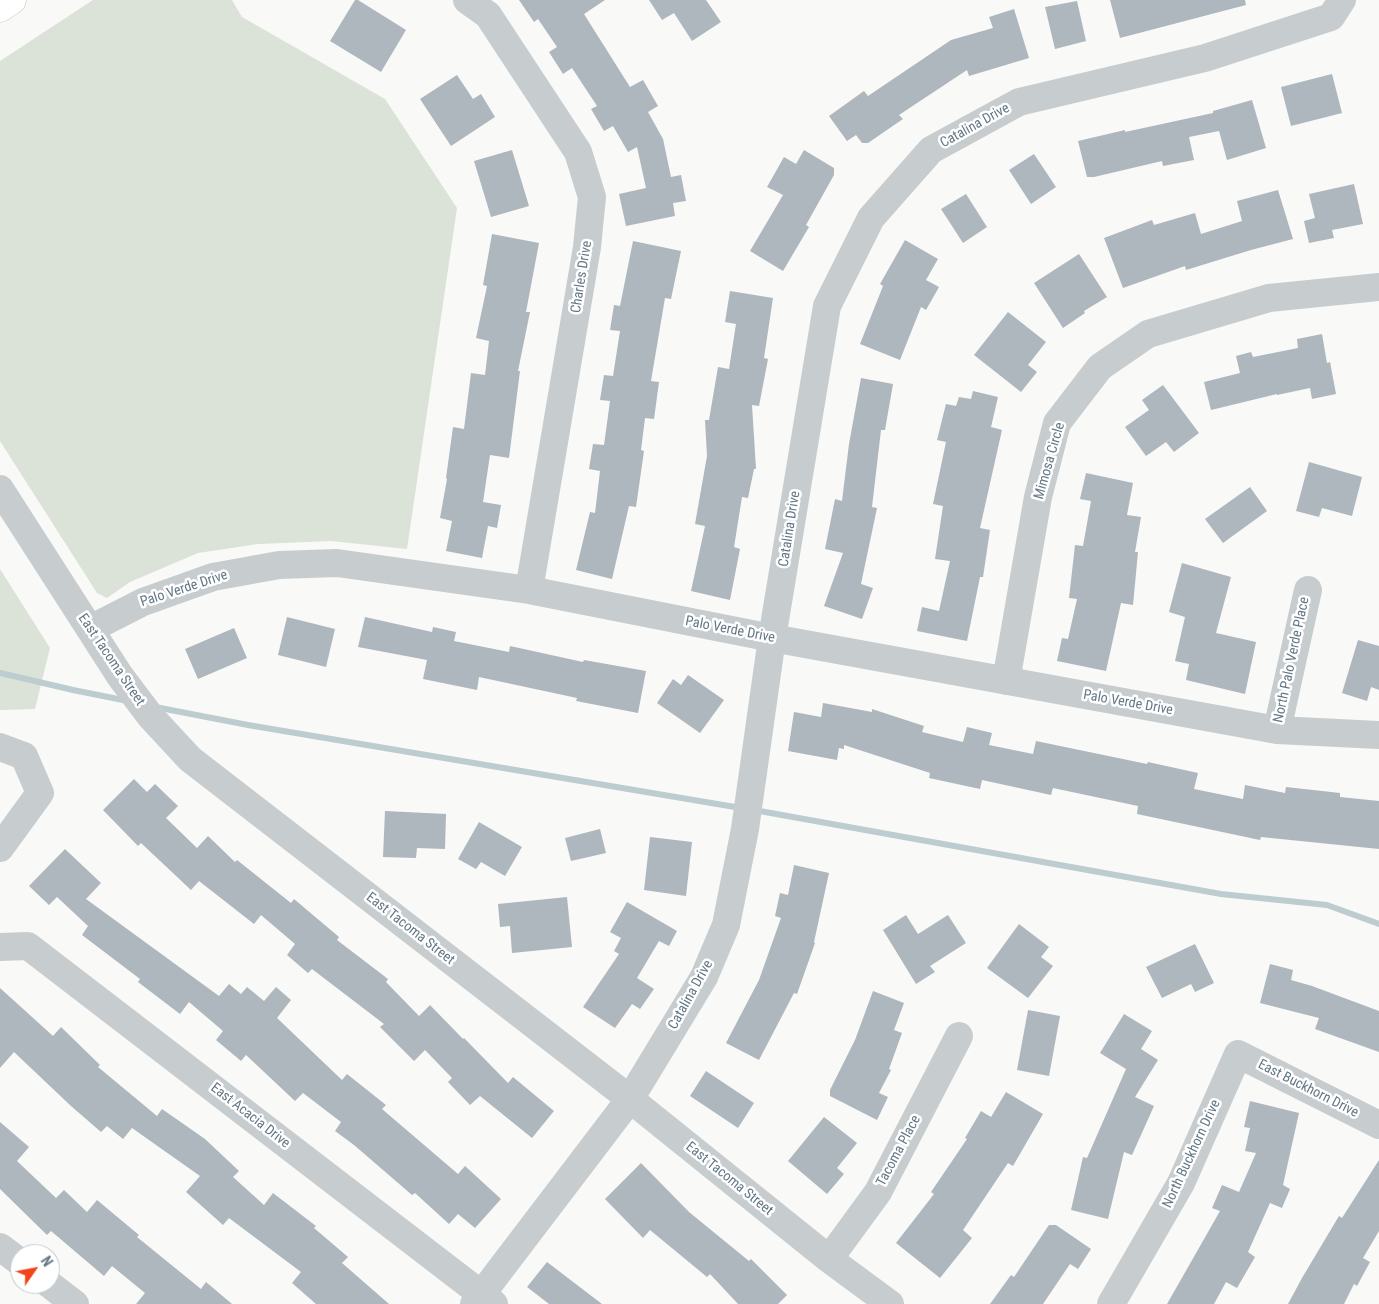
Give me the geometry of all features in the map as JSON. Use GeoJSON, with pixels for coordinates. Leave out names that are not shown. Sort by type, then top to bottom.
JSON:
{"type":"FeatureCollection","features":[{"type":"Feature","properties":{"kind":"main road"},"geometry":{"type":"LineString","coordinates":[[0,8],[12,0]]}},
{"type":"Feature","properties":{"kind":"street","name":"Charles Drive"},"geometry":{"type":"LineString","coordinates":[[467,0],[488,15],[578,152],[592,197],[587,247],[529,590]]}},
{"type":"Feature","properties":{"kind":"street","name":"Catalina Drive"},"geometry":{"type":"LineString","coordinates":[[483,1301],[630,1099],[704,977],[726,925],[745,829],[772,638],[827,306],[871,218],[932,150],[1020,102],[1205,58],[1330,17],[1342,0]]}},
{"type":"Feature","properties":{"kind":"street","name":"Mimosa Circle"},"geometry":{"type":"LineString","coordinates":[[1006,681],[1038,497],[1058,424],[1100,367],[1148,334],[1269,298],[1379,287]]}},
{"type":"Feature","properties":{"kind":"street","name":"East Tacoma Street"},"geometry":{"type":"LineString","coordinates":[[0,489],[120,676],[150,717],[190,759],[630,1099],[829,1259],[890,1304]]}},
{"type":"Feature","properties":{"kind":"street","name":"Palo Verde Drive"},"geometry":{"type":"LineString","coordinates":[[90,628],[143,602],[213,577],[279,565],[337,563],[529,590],[772,638],[1277,730],[1379,735]]}},
{"type":"Feature","properties":{"kind":"street","name":"North Palo Verde Place"},"geometry":{"type":"LineString","coordinates":[[1277,730],[1308,590]]}},
{"type":"Feature","properties":{"kind":"street"},"geometry":{"type":"LineString","coordinates":[[0,747],[24,756],[40,793],[0,848]]}},
{"type":"Feature","properties":{"kind":"street","name":"East Acacia Drive"},"geometry":{"type":"LineString","coordinates":[[0,947],[28,946],[483,1301]]}},
{"type":"Feature","properties":{"kind":"street","name":"Tacoma Place"},"geometry":{"type":"LineString","coordinates":[[829,1259],[878,1192],[959,1036]]}},
{"type":"Feature","properties":{"kind":"street","name":"East Buckhorn Drive"},"geometry":{"type":"LineString","coordinates":[[1238,1054],[1379,1125]]}},
{"type":"Feature","properties":{"kind":"street","name":"North Buckhorn Drive"},"geometry":{"type":"LineString","coordinates":[[1111,1304],[1181,1183],[1238,1054]]}},
{"type":"Feature","properties":{"kind":"street"},"geometry":{"type":"LineString","coordinates":[[60,1292],[75,1304]]}},
{"type":"Feature","properties":{"kind":"shaded area"},"geometry":{"type":"Polygon","coordinates":[[[93,0],[232,0],[242,17],[385,99],[457,208],[407,549],[331,541],[258,544],[198,553],[130,582],[107,598],[97,593],[0,441],[0,61],[93,0]]]}},
{"type":"Feature","properties":{"kind":"shaded area"},"geometry":{"type":"Polygon","coordinates":[[[0,569],[50,648],[35,709],[0,710],[0,569]]]}},
{"type":"Feature","properties":{"kind":"building"},"geometry":{"type":"Polygon","coordinates":[[[355,0],[358,0],[406,30],[381,72],[330,41],[355,0]]]}},
{"type":"Feature","properties":{"kind":"building"},"geometry":{"type":"Polygon","coordinates":[[[519,0],[605,0],[584,14],[630,87],[643,80],[658,106],[648,112],[663,139],[671,177],[681,175],[686,201],[673,203],[675,216],[626,226],[619,194],[646,188],[637,147],[628,152],[613,126],[604,131],[591,109],[597,106],[572,68],[563,74],[549,52],[557,47],[538,19],[534,22],[519,0]]]}},
{"type":"Feature","properties":{"kind":"building"},"geometry":{"type":"Polygon","coordinates":[[[649,0],[706,0],[721,22],[692,41],[674,13],[662,20],[649,0]]]}},
{"type":"Feature","properties":{"kind":"building"},"geometry":{"type":"Polygon","coordinates":[[[1110,0],[1245,0],[1246,5],[1120,38],[1110,0]]]}},
{"type":"Feature","properties":{"kind":"building"},"geometry":{"type":"Polygon","coordinates":[[[1077,1],[1086,41],[1055,49],[1045,7],[1077,1]]]}},
{"type":"Feature","properties":{"kind":"building"},"geometry":{"type":"Polygon","coordinates":[[[1014,9],[1029,58],[969,76],[967,70],[899,115],[903,119],[868,143],[862,143],[856,135],[847,141],[829,116],[864,91],[868,96],[951,40],[993,28],[989,17],[1014,9]]]}},
{"type":"Feature","properties":{"kind":"building"},"geometry":{"type":"Polygon","coordinates":[[[1332,74],[1342,113],[1291,126],[1281,87],[1332,74]]]}},
{"type":"Feature","properties":{"kind":"building"},"geometry":{"type":"Polygon","coordinates":[[[457,75],[473,99],[481,94],[495,117],[451,146],[420,99],[457,75]]]}},
{"type":"Feature","properties":{"kind":"building"},"geometry":{"type":"Polygon","coordinates":[[[1252,100],[1266,148],[1227,160],[1219,131],[1189,137],[1194,160],[1163,166],[1162,161],[1087,177],[1078,141],[1213,113],[1213,111],[1252,100]]]}},
{"type":"Feature","properties":{"kind":"building"},"geometry":{"type":"Polygon","coordinates":[[[512,150],[529,206],[491,217],[474,161],[512,150]]]}},
{"type":"Feature","properties":{"kind":"building"},"geometry":{"type":"Polygon","coordinates":[[[804,150],[834,168],[834,175],[806,225],[809,227],[783,271],[750,251],[783,195],[767,187],[784,157],[796,164],[804,150]]]}},
{"type":"Feature","properties":{"kind":"building"},"geometry":{"type":"Polygon","coordinates":[[[1034,154],[1056,187],[1031,204],[1009,170],[1034,154]]]}},
{"type":"Feature","properties":{"kind":"building"},"geometry":{"type":"Polygon","coordinates":[[[1354,184],[1363,224],[1332,230],[1334,238],[1309,243],[1304,221],[1315,218],[1309,194],[1354,184]]]}},
{"type":"Feature","properties":{"kind":"building"},"geometry":{"type":"Polygon","coordinates":[[[1278,190],[1293,239],[1186,270],[1185,266],[1123,288],[1104,238],[1152,220],[1154,225],[1195,213],[1201,234],[1242,221],[1237,201],[1278,190]]]}},
{"type":"Feature","properties":{"kind":"building"},"geometry":{"type":"Polygon","coordinates":[[[966,194],[987,227],[963,243],[941,209],[966,194]]]}},
{"type":"Feature","properties":{"kind":"building"},"geometry":{"type":"Polygon","coordinates":[[[492,234],[539,243],[526,312],[530,312],[518,371],[520,371],[509,458],[490,455],[483,502],[501,505],[497,528],[488,526],[482,558],[446,551],[452,521],[440,518],[453,427],[464,429],[471,373],[485,375],[489,341],[476,338],[487,286],[483,285],[492,234]]]}},
{"type":"Feature","properties":{"kind":"building"},"geometry":{"type":"Polygon","coordinates":[[[905,240],[938,259],[926,280],[939,287],[926,310],[921,307],[900,360],[860,344],[883,286],[880,284],[905,240]]]}},
{"type":"Feature","properties":{"kind":"building"},"geometry":{"type":"Polygon","coordinates":[[[633,241],[681,251],[671,299],[665,298],[651,381],[659,382],[654,419],[645,418],[641,450],[644,451],[636,507],[629,506],[612,579],[576,570],[590,512],[595,513],[600,471],[589,469],[593,444],[604,445],[610,401],[600,400],[604,375],[613,376],[620,331],[610,330],[614,305],[620,306],[633,241]]]}},
{"type":"Feature","properties":{"kind":"building"},"geometry":{"type":"Polygon","coordinates":[[[1079,254],[1107,297],[1084,311],[1085,313],[1063,328],[1034,283],[1079,254]]]}},
{"type":"Feature","properties":{"kind":"building"},"geometry":{"type":"Polygon","coordinates":[[[730,291],[773,298],[764,358],[768,359],[759,406],[752,405],[756,469],[754,469],[748,498],[742,497],[734,547],[740,549],[730,600],[691,591],[705,526],[695,524],[707,456],[705,420],[709,420],[718,367],[729,369],[736,324],[725,322],[730,291]]]}},
{"type":"Feature","properties":{"kind":"building"},"geometry":{"type":"Polygon","coordinates":[[[1008,312],[1046,342],[1028,365],[1037,372],[1021,392],[974,355],[1008,312]]]}},
{"type":"Feature","properties":{"kind":"building"},"geometry":{"type":"Polygon","coordinates":[[[1322,334],[1327,363],[1330,362],[1336,394],[1312,399],[1310,388],[1211,410],[1204,382],[1240,373],[1236,356],[1251,352],[1253,357],[1298,348],[1297,339],[1322,334]]]}},
{"type":"Feature","properties":{"kind":"building"},"geometry":{"type":"Polygon","coordinates":[[[861,378],[893,384],[885,430],[881,430],[872,507],[877,508],[861,584],[873,588],[862,619],[824,606],[843,553],[825,549],[835,499],[842,501],[849,444],[861,378]]]}},
{"type":"Feature","properties":{"kind":"building"},"geometry":{"type":"Polygon","coordinates":[[[1163,385],[1199,433],[1174,452],[1166,442],[1146,456],[1125,427],[1149,410],[1142,400],[1163,385]]]}},
{"type":"Feature","properties":{"kind":"building"},"geometry":{"type":"Polygon","coordinates":[[[973,391],[998,397],[991,427],[1002,430],[980,528],[990,530],[983,577],[980,577],[967,641],[917,631],[922,607],[939,611],[950,561],[935,559],[943,506],[933,504],[946,442],[937,440],[946,404],[956,406],[959,397],[971,399],[973,391]]]}},
{"type":"Feature","properties":{"kind":"building"},"geometry":{"type":"Polygon","coordinates":[[[1309,462],[1362,477],[1352,516],[1322,508],[1319,517],[1296,511],[1309,462]]]}},
{"type":"Feature","properties":{"kind":"building"},"geometry":{"type":"Polygon","coordinates":[[[1086,473],[1133,483],[1127,515],[1141,517],[1135,552],[1138,552],[1133,605],[1121,603],[1106,671],[1057,661],[1062,638],[1068,639],[1077,599],[1069,598],[1075,545],[1083,546],[1091,501],[1080,499],[1086,473]]]}},
{"type":"Feature","properties":{"kind":"building"},"geometry":{"type":"Polygon","coordinates":[[[1250,487],[1267,511],[1223,543],[1205,519],[1250,487]]]}},
{"type":"Feature","properties":{"kind":"building"},"geometry":{"type":"Polygon","coordinates":[[[1182,563],[1231,577],[1216,633],[1256,642],[1245,694],[1186,680],[1189,664],[1175,661],[1185,617],[1169,612],[1182,563]]]}},
{"type":"Feature","properties":{"kind":"building"},"geometry":{"type":"Polygon","coordinates":[[[287,617],[335,629],[326,667],[278,655],[287,617]]]}},
{"type":"Feature","properties":{"kind":"building"},"geometry":{"type":"Polygon","coordinates":[[[365,617],[432,632],[433,627],[456,632],[454,641],[509,652],[510,646],[583,662],[584,660],[646,671],[638,713],[576,701],[577,698],[479,677],[477,690],[423,679],[427,660],[358,647],[365,617]]]}},
{"type":"Feature","properties":{"kind":"building"},"geometry":{"type":"Polygon","coordinates":[[[234,628],[247,658],[198,679],[185,649],[234,628]]]}},
{"type":"Feature","properties":{"kind":"building"},"geometry":{"type":"Polygon","coordinates":[[[1358,640],[1379,646],[1379,690],[1371,687],[1367,701],[1342,693],[1358,640]]]}},
{"type":"Feature","properties":{"kind":"building"},"geometry":{"type":"Polygon","coordinates":[[[688,675],[724,700],[700,733],[657,703],[673,679],[681,685],[688,675]]]}},
{"type":"Feature","properties":{"kind":"building"},"geometry":{"type":"Polygon","coordinates":[[[823,703],[872,712],[872,709],[924,726],[922,732],[963,742],[967,727],[992,733],[989,745],[1033,754],[1036,741],[1198,773],[1194,789],[1243,799],[1245,785],[1285,793],[1286,787],[1340,793],[1340,797],[1379,801],[1379,849],[1261,837],[1260,840],[1137,814],[1138,806],[1053,788],[1051,795],[982,780],[980,789],[929,778],[930,773],[844,745],[844,749],[839,748],[837,760],[788,751],[794,712],[821,717],[823,703]]]}},
{"type":"Feature","properties":{"kind":"building"},"geometry":{"type":"Polygon","coordinates":[[[134,779],[147,792],[155,784],[178,806],[166,818],[197,848],[208,836],[235,862],[237,860],[291,903],[294,899],[339,937],[337,940],[388,979],[386,982],[419,1016],[430,1005],[508,1083],[513,1077],[554,1111],[532,1138],[480,1096],[470,1105],[448,1082],[452,1078],[425,1050],[414,1061],[380,1027],[384,1024],[312,969],[308,973],[287,955],[295,944],[261,915],[254,924],[199,881],[191,890],[141,843],[138,846],[103,810],[134,779]]]}},
{"type":"Feature","properties":{"kind":"building"},"geometry":{"type":"Polygon","coordinates":[[[385,811],[446,814],[445,849],[417,848],[416,858],[383,857],[385,811]]]}},
{"type":"Feature","properties":{"kind":"building"},"geometry":{"type":"Polygon","coordinates":[[[479,822],[522,847],[505,876],[481,862],[476,869],[458,859],[479,822]]]}},
{"type":"Feature","properties":{"kind":"building"},"geometry":{"type":"Polygon","coordinates":[[[600,829],[606,853],[571,861],[565,838],[600,829]]]}},
{"type":"Feature","properties":{"kind":"building"},"geometry":{"type":"Polygon","coordinates":[[[650,837],[692,842],[686,896],[644,890],[650,837]]]}},
{"type":"Feature","properties":{"kind":"building"},"geometry":{"type":"Polygon","coordinates":[[[65,849],[101,883],[86,899],[219,996],[229,984],[241,994],[247,987],[264,1001],[276,987],[291,1000],[277,1018],[342,1080],[347,1074],[386,1105],[382,1109],[458,1174],[465,1166],[501,1199],[475,1228],[458,1214],[449,1224],[415,1193],[412,1195],[335,1131],[341,1122],[303,1093],[295,1101],[246,1055],[241,1061],[216,1040],[223,1031],[189,1002],[180,1014],[138,982],[140,979],[82,935],[88,926],[57,897],[49,905],[29,886],[65,849]]]}},
{"type":"Feature","properties":{"kind":"building"},"geometry":{"type":"Polygon","coordinates":[[[794,865],[829,873],[815,943],[797,994],[794,993],[759,1060],[726,1043],[759,980],[781,918],[775,916],[780,893],[788,895],[794,865]]]}},
{"type":"Feature","properties":{"kind":"building"},"geometry":{"type":"Polygon","coordinates":[[[567,897],[572,947],[512,953],[510,926],[500,927],[498,904],[567,897]]]}},
{"type":"Feature","properties":{"kind":"building"},"geometry":{"type":"Polygon","coordinates":[[[627,902],[677,931],[669,946],[659,941],[637,978],[654,989],[640,1009],[632,1004],[615,1028],[583,1007],[619,954],[614,951],[621,938],[610,932],[627,902]]]}},
{"type":"Feature","properties":{"kind":"building"},"geometry":{"type":"Polygon","coordinates":[[[906,915],[918,934],[948,915],[966,943],[930,966],[935,972],[916,984],[883,930],[906,915]]]}},
{"type":"Feature","properties":{"kind":"building"},"geometry":{"type":"Polygon","coordinates":[[[1019,924],[1049,947],[1041,957],[1053,966],[1028,998],[987,968],[1019,924]]]}},
{"type":"Feature","properties":{"kind":"building"},"geometry":{"type":"Polygon","coordinates":[[[1195,944],[1214,983],[1195,992],[1191,984],[1162,998],[1146,967],[1195,944]]]}},
{"type":"Feature","properties":{"kind":"building"},"geometry":{"type":"Polygon","coordinates":[[[1270,964],[1293,970],[1291,980],[1379,1011],[1379,1052],[1315,1029],[1319,1018],[1260,1003],[1270,964]]]}},
{"type":"Feature","properties":{"kind":"building"},"geometry":{"type":"Polygon","coordinates":[[[0,988],[53,1036],[61,1027],[100,1065],[98,1067],[157,1116],[162,1109],[205,1139],[239,1171],[233,1177],[264,1205],[273,1193],[316,1226],[314,1228],[348,1257],[342,1263],[389,1304],[316,1304],[292,1283],[301,1272],[229,1218],[223,1225],[186,1192],[200,1176],[132,1128],[123,1139],[107,1126],[101,1132],[14,1052],[0,1068],[0,988]]]}},
{"type":"Feature","properties":{"kind":"building"},"geometry":{"type":"Polygon","coordinates":[[[873,991],[904,1003],[894,1030],[902,1033],[889,1069],[891,1070],[879,1093],[888,1097],[877,1120],[830,1096],[830,1090],[855,1040],[873,991]]]}},
{"type":"Feature","properties":{"kind":"building"},"geometry":{"type":"Polygon","coordinates":[[[1028,1010],[1060,1016],[1049,1076],[1017,1070],[1028,1010]]]}},
{"type":"Feature","properties":{"kind":"building"},"geometry":{"type":"Polygon","coordinates":[[[1124,1014],[1152,1031],[1141,1049],[1158,1060],[1135,1097],[1154,1106],[1132,1155],[1124,1152],[1108,1219],[1071,1210],[1083,1157],[1087,1158],[1126,1069],[1100,1053],[1124,1014]]]}},
{"type":"Feature","properties":{"kind":"building"},"geometry":{"type":"Polygon","coordinates":[[[706,1071],[754,1103],[738,1128],[690,1096],[706,1071]]]}},
{"type":"Feature","properties":{"kind":"building"},"geometry":{"type":"Polygon","coordinates":[[[1006,1092],[1043,1114],[1013,1166],[1008,1163],[963,1230],[972,1238],[940,1278],[896,1243],[934,1194],[931,1192],[967,1139],[965,1138],[981,1111],[991,1117],[1006,1092]]]}},
{"type":"Feature","properties":{"kind":"building"},"geometry":{"type":"Polygon","coordinates":[[[1250,1101],[1299,1113],[1283,1185],[1290,1189],[1282,1208],[1270,1203],[1248,1252],[1255,1257],[1237,1288],[1226,1282],[1214,1304],[1167,1304],[1220,1211],[1212,1208],[1222,1185],[1239,1192],[1256,1153],[1245,1151],[1250,1128],[1244,1127],[1250,1101]]]}},
{"type":"Feature","properties":{"kind":"building"},"geometry":{"type":"Polygon","coordinates":[[[824,1117],[857,1143],[837,1168],[844,1174],[827,1194],[788,1161],[824,1117]]]}},
{"type":"Feature","properties":{"kind":"building"},"geometry":{"type":"Polygon","coordinates":[[[0,1122],[29,1147],[17,1161],[56,1198],[64,1190],[87,1212],[97,1200],[139,1235],[137,1237],[201,1289],[206,1282],[232,1304],[136,1304],[145,1293],[112,1266],[104,1276],[51,1231],[47,1235],[0,1189],[0,1122]]]}},
{"type":"Feature","properties":{"kind":"building"},"geometry":{"type":"Polygon","coordinates":[[[1379,1160],[1379,1231],[1363,1258],[1370,1262],[1357,1286],[1354,1284],[1344,1304],[1288,1304],[1339,1216],[1342,1218],[1379,1160]]]}},
{"type":"Feature","properties":{"kind":"building"},"geometry":{"type":"Polygon","coordinates":[[[641,1163],[689,1212],[749,1261],[751,1259],[787,1295],[778,1304],[738,1304],[710,1274],[707,1277],[650,1230],[643,1238],[605,1199],[641,1163]]]}},
{"type":"Feature","properties":{"kind":"building"},"geometry":{"type":"Polygon","coordinates":[[[1049,1225],[1056,1225],[1091,1249],[1078,1269],[1070,1264],[1043,1304],[990,1304],[1011,1275],[1014,1277],[1049,1225]]]}},
{"type":"Feature","properties":{"kind":"building"},"geometry":{"type":"Polygon","coordinates":[[[547,1262],[602,1304],[549,1304],[527,1287],[547,1262]]]}},
{"type":"Feature","properties":{"kind":"waterway"},"geometry":{"type":"LineString","coordinates":[[0,673],[128,701]]}},
{"type":"Feature","properties":{"kind":"waterway"},"geometry":{"type":"LineString","coordinates":[[155,707],[248,725],[741,808]]}},
{"type":"Feature","properties":{"kind":"waterway"},"geometry":{"type":"LineString","coordinates":[[754,810],[1221,894],[1327,905],[1379,924]]}}]}
